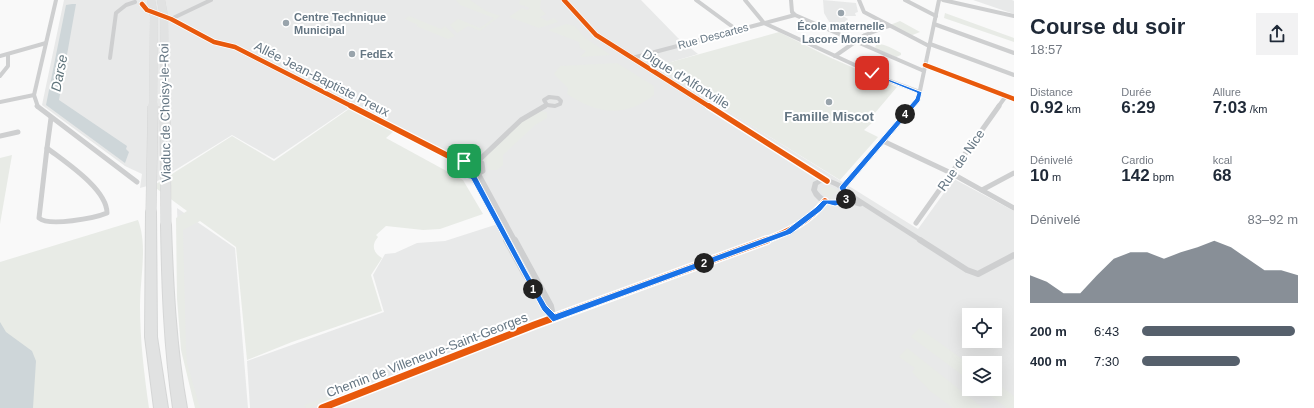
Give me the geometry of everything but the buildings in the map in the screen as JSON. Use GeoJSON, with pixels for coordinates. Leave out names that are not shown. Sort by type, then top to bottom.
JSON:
{"type":"FeatureCollection","features":[{"type":"Feature","properties":{"kind":"highway","name":"Viaduc de Choisy-le-Roi"},"geometry":{"type":"LineString","coordinates":[[152,0],[154,16],[151,337],[161,408]]}},
{"type":"Feature","properties":{"kind":"highway","name":"Viaduc de Choisy-le-Roi"},"geometry":{"type":"LineString","coordinates":[[162,0],[164,16],[166,225],[169,325],[174,374],[180,408]]}},
{"type":"Feature","properties":{"kind":"street"},"geometry":{"type":"LineString","coordinates":[[56,0],[34,95],[38,108],[137,182]]}},
{"type":"Feature","properties":{"kind":"street"},"geometry":{"type":"LineString","coordinates":[[142,4],[152,0]]}},
{"type":"Feature","properties":{"kind":"street"},"geometry":{"type":"LineString","coordinates":[[171,19],[211,0]]}},
{"type":"Feature","properties":{"kind":"street","name":"Digue d'Alfortville"},"geometry":{"type":"LineString","coordinates":[[564,0],[596,35],[827,181],[845,194]]}},
{"type":"Feature","properties":{"kind":"street"},"geometry":{"type":"LineString","coordinates":[[696,0],[737,30]]}},
{"type":"Feature","properties":{"kind":"street"},"geometry":{"type":"LineString","coordinates":[[745,0],[764,23],[885,79],[920,92]]}},
{"type":"Feature","properties":{"kind":"street"},"geometry":{"type":"LineString","coordinates":[[791,0],[792,12],[795,15],[924,71]]}},
{"type":"Feature","properties":{"kind":"street"},"geometry":{"type":"LineString","coordinates":[[859,0],[864,12],[889,26],[929,45],[1014,75]]}},
{"type":"Feature","properties":{"kind":"street"},"geometry":{"type":"LineString","coordinates":[[905,0],[936,16]]}},
{"type":"Feature","properties":{"kind":"street"},"geometry":{"type":"LineString","coordinates":[[825,201],[835,204],[845,194],[884,141],[918,100],[940,0]]}},
{"type":"Feature","properties":{"kind":"street"},"geometry":{"type":"LineString","coordinates":[[943,0],[974,8],[1002,12],[1014,16]]}},
{"type":"Feature","properties":{"kind":"street"},"geometry":{"type":"LineString","coordinates":[[110,58],[116,13],[135,1]]}},
{"type":"Feature","properties":{"kind":"street","name":"Allée Jean-Baptiste Preux"},"geometry":{"type":"LineString","coordinates":[[135,1],[142,4],[147,10],[171,19],[214,42],[234,46],[462,163]]}},
{"type":"Feature","properties":{"kind":"street","name":"Rue Descartes"},"geometry":{"type":"LineString","coordinates":[[632,58],[795,15]]}},
{"type":"Feature","properties":{"kind":"street"},"geometry":{"type":"LineString","coordinates":[[934,24],[1014,53]]}},
{"type":"Feature","properties":{"kind":"street"},"geometry":{"type":"LineString","coordinates":[[835,56],[865,35],[889,26]]}},
{"type":"Feature","properties":{"kind":"street"},"geometry":{"type":"LineString","coordinates":[[0,56],[8,55],[46,43]]}},
{"type":"Feature","properties":{"kind":"street"},"geometry":{"type":"LineString","coordinates":[[0,76],[5,72],[8,66],[8,55]]}},
{"type":"Feature","properties":{"kind":"street"},"geometry":{"type":"LineString","coordinates":[[925,65],[1014,99]]}},
{"type":"Feature","properties":{"kind":"street"},"geometry":{"type":"LineString","coordinates":[[0,102],[34,95]]}},
{"type":"Feature","properties":{"kind":"street","name":"Rue de Nice"},"geometry":{"type":"LineString","coordinates":[[916,223],[1006,96]]}},
{"type":"Feature","properties":{"kind":"street"},"geometry":{"type":"LineString","coordinates":[[478,161],[521,120],[547,105]]}},
{"type":"Feature","properties":{"kind":"street"},"geometry":{"type":"LineString","coordinates":[[47,148],[73,167],[91,185],[107,206],[107,213],[98,216],[50,221],[41,220],[39,215],[47,148],[51,118]]}},
{"type":"Feature","properties":{"kind":"street"},"geometry":{"type":"LineString","coordinates":[[0,136],[18,132]]}},
{"type":"Feature","properties":{"kind":"street"},"geometry":{"type":"LineString","coordinates":[[884,141],[951,173],[1014,208]]}},
{"type":"Feature","properties":{"kind":"street"},"geometry":{"type":"LineString","coordinates":[[467,160],[478,161],[482,163],[484,169],[476,176],[462,174],[459,169],[462,163],[467,160]]}},
{"type":"Feature","properties":{"kind":"street","name":"Digue d'Alfortville"},"geometry":{"type":"LineString","coordinates":[[805,167],[815,184],[815,193],[825,201]]}},
{"type":"Feature","properties":{"kind":"street"},"geometry":{"type":"LineString","coordinates":[[982,190],[1014,173]]}},
{"type":"Feature","properties":{"kind":"street"},"geometry":{"type":"LineString","coordinates":[[476,176],[524,273],[545,308],[553,318]]}},
{"type":"Feature","properties":{"kind":"street"},"geometry":{"type":"LineString","coordinates":[[815,184],[820,181],[827,181]]}},
{"type":"Feature","properties":{"kind":"street"},"geometry":{"type":"LineString","coordinates":[[845,194],[967,270],[978,274],[1014,255]]}},
{"type":"Feature","properties":{"kind":"street","name":"Chemin de Villeneuve-Saint-Georges"},"geometry":{"type":"LineString","coordinates":[[322,408],[553,318],[789,232],[819,209],[825,201]]}},
{"type":"Feature","properties":{"kind":"shaded area"},"geometry":{"type":"Polygon","coordinates":[[[64,0],[641,0],[678,38],[698,54],[661,65],[661,69],[918,229],[954,179],[1014,211],[1014,408],[250,408],[247,361],[384,312],[373,275],[385,254],[395,253],[417,243],[445,241],[501,223],[480,187],[458,164],[349,108],[274,159],[232,135],[151,185],[140,188],[142,174],[125,166],[42,105],[64,0]]]}},
{"type":"Feature","properties":{"kind":"shaded area"},"geometry":{"type":"Polygon","coordinates":[[[456,0],[470,0],[486,11],[500,16],[480,31],[468,26],[457,33],[450,25],[458,19],[480,28],[494,18],[460,5],[456,0]]]}},
{"type":"Feature","properties":{"kind":"shaded area"},"geometry":{"type":"Polygon","coordinates":[[[520,0],[541,0],[540,8],[546,14],[540,17],[547,21],[554,18],[558,22],[539,28],[509,17],[522,8],[527,10],[530,8],[519,4],[520,0]]]}},
{"type":"Feature","properties":{"kind":"shaded area","name":"École maternelle Lacore Moreau"},"geometry":{"type":"Polygon","coordinates":[[[823,0],[856,3],[858,12],[855,13],[856,16],[843,16],[848,19],[842,25],[837,23],[831,25],[824,13],[823,0]]]}},
{"type":"Feature","properties":{"kind":"shaded area"},"geometry":{"type":"Polygon","coordinates":[[[973,0],[1012,0],[1014,1],[1014,14],[973,0]]]}},
{"type":"Feature","properties":{"kind":"shaded area"},"geometry":{"type":"Polygon","coordinates":[[[945,13],[1014,38],[1014,42],[944,18],[945,13]]]}},
{"type":"Feature","properties":{"kind":"shaded area"},"geometry":{"type":"Polygon","coordinates":[[[409,16],[441,29],[445,26],[455,36],[448,39],[416,26],[418,25],[405,19],[409,16]]]}},
{"type":"Feature","properties":{"kind":"shaded area"},"geometry":{"type":"Polygon","coordinates":[[[900,21],[920,32],[910,36],[890,25],[900,21]]]}},
{"type":"Feature","properties":{"kind":"shaded area"},"geometry":{"type":"Polygon","coordinates":[[[566,24],[575,26],[585,38],[611,55],[580,57],[586,51],[580,48],[579,42],[548,30],[566,24]]]}},
{"type":"Feature","properties":{"kind":"shaded area"},"geometry":{"type":"Polygon","coordinates":[[[779,32],[829,57],[897,87],[869,120],[873,122],[864,130],[878,137],[840,180],[660,69],[660,65],[779,32]]]}},
{"type":"Feature","properties":{"kind":"shaded area"},"geometry":{"type":"Polygon","coordinates":[[[877,44],[892,48],[901,53],[901,55],[896,57],[877,49],[875,47],[877,44]]]}},
{"type":"Feature","properties":{"kind":"shaded area"},"geometry":{"type":"Polygon","coordinates":[[[617,63],[654,86],[654,95],[643,102],[622,110],[611,111],[600,109],[578,101],[567,94],[568,88],[554,74],[560,66],[617,63]]]}},
{"type":"Feature","properties":{"kind":"shaded area"},"geometry":{"type":"Polygon","coordinates":[[[349,109],[394,131],[386,138],[463,180],[483,214],[440,229],[423,230],[386,226],[376,235],[378,237],[374,243],[374,249],[382,258],[371,275],[382,311],[292,342],[247,360],[236,247],[200,221],[183,230],[186,349],[187,363],[200,408],[195,408],[181,350],[177,299],[176,218],[187,211],[153,186],[232,136],[274,161],[349,109]]]}},
{"type":"Feature","properties":{"kind":"shaded area"},"geometry":{"type":"Polygon","coordinates":[[[540,111],[547,112],[547,118],[535,125],[503,155],[503,165],[497,170],[489,170],[484,158],[524,120],[540,111]]]}},
{"type":"Feature","properties":{"kind":"shaded area"},"geometry":{"type":"Polygon","coordinates":[[[12,155],[0,224],[0,158],[12,155]]]}},
{"type":"Feature","properties":{"kind":"shaded area"},"geometry":{"type":"Polygon","coordinates":[[[829,186],[839,191],[832,196],[833,199],[825,196],[821,192],[822,188],[829,186]]]}},
{"type":"Feature","properties":{"kind":"shaded area"},"geometry":{"type":"Polygon","coordinates":[[[177,208],[235,248],[248,408],[196,408],[182,350],[177,208]]]}},
{"type":"Feature","properties":{"kind":"shaded area"},"geometry":{"type":"Polygon","coordinates":[[[138,220],[143,240],[140,305],[144,369],[149,408],[0,408],[0,262],[138,220]]]}},
{"type":"Feature","properties":{"kind":"shaded area"},"geometry":{"type":"Polygon","coordinates":[[[919,328],[962,359],[962,375],[911,337],[919,328]]]}},
{"type":"Feature","properties":{"kind":"shaded area"},"geometry":{"type":"Polygon","coordinates":[[[907,348],[962,391],[962,396],[968,396],[983,408],[953,408],[930,391],[912,372],[915,368],[899,357],[907,348]]]}},
{"type":"Feature","properties":{"kind":"shaded area"},"geometry":{"type":"Polygon","coordinates":[[[1002,387],[1014,396],[1014,408],[1007,408],[991,396],[1002,396],[1002,387]]]}},
{"type":"Feature","properties":{"kind":"shaded area"},"geometry":{"type":"Polygon","coordinates":[[[339,392],[335,398],[310,408],[306,408],[304,405],[339,392]]]}},
{"type":"Feature","properties":{"kind":"water","name":"Darse"},"geometry":{"type":"Polygon","coordinates":[[[76,4],[59,100],[127,146],[126,149],[129,152],[125,163],[46,105],[66,5],[76,4]]]}},
{"type":"Feature","properties":{"kind":"water"},"geometry":{"type":"Polygon","coordinates":[[[0,322],[6,332],[32,351],[36,361],[33,408],[0,408],[0,322]]]}},
{"type":"Feature","properties":{"kind":"cycle path"},"geometry":{"type":"LineString","coordinates":[[564,0],[596,35],[827,181]]}},
{"type":"Feature","properties":{"kind":"cycle path"},"geometry":{"type":"LineString","coordinates":[[142,4],[147,10],[171,19],[214,42],[235,47],[462,163]]}},
{"type":"Feature","properties":{"kind":"cycle path"},"geometry":{"type":"LineString","coordinates":[[925,65],[1014,99]]}},
{"type":"Feature","properties":{"kind":"cycle path"},"geometry":{"type":"LineString","coordinates":[[322,408],[534,325],[789,232],[819,209],[825,201]]}},
{"type":"Feature","properties":{"kind":"place","name":"École maternelle Lacore Moreau"},"geometry":{"type":"Point","coordinates":[841,13]}},
{"type":"Feature","properties":{"kind":"place","name":"Centre Technique Municipal"},"geometry":{"type":"Point","coordinates":[286,23]}},
{"type":"Feature","properties":{"kind":"place","name":"FedEx"},"geometry":{"type":"Point","coordinates":[352,54]}},
{"type":"Feature","properties":{"kind":"place","name":"Famille Miscot"},"geometry":{"type":"Point","coordinates":[829,102]}},
{"type":"Feature","properties":{"kind":"route"},"geometry":{"type":"LineString","coordinates":[[464,161],[459,166],[460,172],[465,176],[473,177],[524,273],[545,308],[553,318],[579,310],[726,254],[789,232],[819,209],[825,201],[840,204],[846,200],[847,196],[843,188],[918,100],[920,92],[872,73]]}}]}
